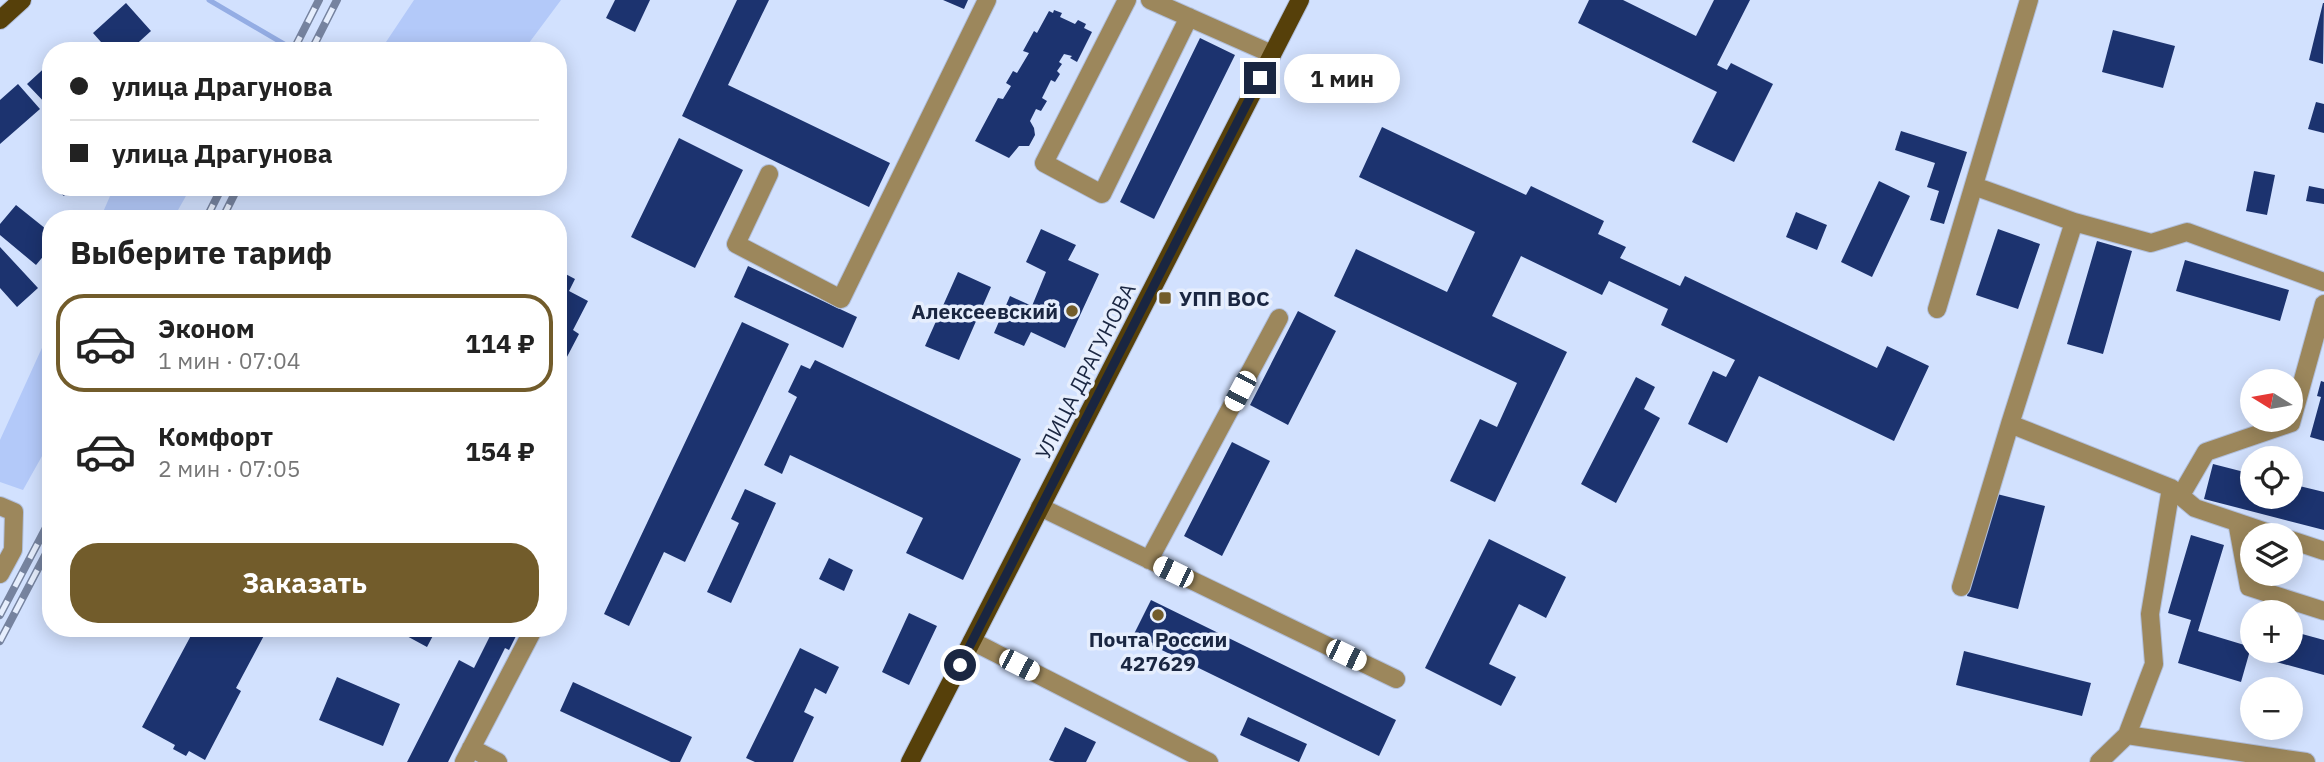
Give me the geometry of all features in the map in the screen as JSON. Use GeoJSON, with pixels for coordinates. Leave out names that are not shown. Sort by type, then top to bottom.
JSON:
{"type":"FeatureCollection","features":[{"type":"Feature","properties":{"kind":"main road"},"geometry":{"type":"LineString","coordinates":[[0,20],[22,0]]}},
{"type":"Feature","properties":{"kind":"main road","name":"УЛИЦА ДРАГУНОВА"},"geometry":{"type":"LineString","coordinates":[[910,762],[1300,0]]}},
{"type":"Feature","properties":{"kind":"street"},"geometry":{"type":"LineString","coordinates":[[769,174],[736,244],[841,299],[987,0]]}},
{"type":"Feature","properties":{"kind":"street"},"geometry":{"type":"LineString","coordinates":[[1127,0],[1044,163],[1102,194],[1189,17]]}},
{"type":"Feature","properties":{"kind":"street"},"geometry":{"type":"LineString","coordinates":[[1150,0],[1272,54]]}},
{"type":"Feature","properties":{"kind":"street"},"geometry":{"type":"LineString","coordinates":[[1937,309],[2029,0]]}},
{"type":"Feature","properties":{"kind":"street"},"geometry":{"type":"LineString","coordinates":[[1974,186],[2074,222],[2151,243],[2187,232],[2324,282]]}},
{"type":"Feature","properties":{"kind":"street"},"geometry":{"type":"LineString","coordinates":[[1961,587],[2074,222]]}},
{"type":"Feature","properties":{"kind":"street"},"geometry":{"type":"LineString","coordinates":[[2099,762],[2127,735],[2154,664],[2150,614],[2176,491],[2206,452],[2291,423],[2324,304]]}},
{"type":"Feature","properties":{"kind":"street"},"geometry":{"type":"LineString","coordinates":[[1149,560],[1279,318]]}},
{"type":"Feature","properties":{"kind":"street"},"geometry":{"type":"LineString","coordinates":[[2010,425],[2176,491],[2195,508],[2240,523]]}},
{"type":"Feature","properties":{"kind":"street"},"geometry":{"type":"LineString","coordinates":[[0,506],[14,512],[13,550],[0,575]]}},
{"type":"Feature","properties":{"kind":"street"},"geometry":{"type":"LineString","coordinates":[[1040,507],[1395,679]]}},
{"type":"Feature","properties":{"kind":"street"},"geometry":{"type":"LineString","coordinates":[[2237,522],[2249,587],[2324,611]]}},
{"type":"Feature","properties":{"kind":"street"},"geometry":{"type":"LineString","coordinates":[[2303,544],[2324,551]]}},
{"type":"Feature","properties":{"kind":"street"},"geometry":{"type":"LineString","coordinates":[[498,762],[468,755],[529,637]]}},
{"type":"Feature","properties":{"kind":"street"},"geometry":{"type":"LineString","coordinates":[[972,641],[1209,762]]}},
{"type":"Feature","properties":{"kind":"street"},"geometry":{"type":"LineString","coordinates":[[2127,735],[2306,762]]}},
{"type":"Feature","properties":{"kind":"shaded area"},"geometry":{"type":"Polygon","coordinates":[[[414,0],[561,0],[530,42],[386,42],[414,0]]]}},
{"type":"Feature","properties":{"kind":"shaded area"},"geometry":{"type":"Polygon","coordinates":[[[110,196],[186,196],[178,210],[104,210],[110,196]]]}},
{"type":"Feature","properties":{"kind":"shaded area"},"geometry":{"type":"Polygon","coordinates":[[[42,348],[42,456],[23,490],[0,482],[0,440],[42,348]]]}},
{"type":"Feature","properties":{"kind":"building"},"geometry":{"type":"Polygon","coordinates":[[[615,0],[650,0],[635,32],[606,18],[615,0]]]}},
{"type":"Feature","properties":{"kind":"building"},"geometry":{"type":"Polygon","coordinates":[[[737,0],[769,0],[728,85],[890,163],[869,207],[682,116],[737,0]]]}},
{"type":"Feature","properties":{"kind":"building"},"geometry":{"type":"Polygon","coordinates":[[[943,0],[968,0],[964,9],[943,0]]]}},
{"type":"Feature","properties":{"kind":"building"},"geometry":{"type":"Polygon","coordinates":[[[1589,0],[1623,0],[1696,36],[1714,0],[1750,0],[1717,65],[1727,70],[1731,63],[1773,84],[1734,162],[1692,142],[1717,92],[1578,23],[1589,0]]]}},
{"type":"Feature","properties":{"kind":"building"},"geometry":{"type":"Polygon","coordinates":[[[126,3],[151,31],[139,42],[101,42],[93,33],[126,3]]]}},
{"type":"Feature","properties":{"kind":"building"},"geometry":{"type":"Polygon","coordinates":[[[2324,3],[2323,64],[2309,60],[2324,3]]]}},
{"type":"Feature","properties":{"kind":"building"},"geometry":{"type":"Polygon","coordinates":[[[1054,10],[1062,13],[1060,17],[1075,24],[1078,20],[1086,24],[1084,28],[1092,32],[1077,62],[1070,58],[1072,56],[1064,54],[1057,71],[1060,74],[1055,82],[1051,80],[1042,98],[1047,101],[1041,111],[1036,109],[1030,121],[1035,135],[1029,146],[1019,146],[1009,158],[975,141],[998,98],[1003,99],[1011,86],[1006,83],[1013,71],[1017,73],[1029,53],[1023,51],[1034,31],[1037,33],[1049,11],[1053,13],[1054,10]]]}},
{"type":"Feature","properties":{"kind":"building"},"geometry":{"type":"Polygon","coordinates":[[[2113,30],[2175,46],[2163,88],[2102,72],[2113,30]]]}},
{"type":"Feature","properties":{"kind":"building"},"geometry":{"type":"Polygon","coordinates":[[[1200,38],[1235,55],[1154,219],[1120,202],[1200,38]]]}},
{"type":"Feature","properties":{"kind":"building"},"geometry":{"type":"Polygon","coordinates":[[[42,70],[42,100],[27,84],[42,70]]]}},
{"type":"Feature","properties":{"kind":"building"},"geometry":{"type":"Polygon","coordinates":[[[18,84],[40,109],[0,144],[0,100],[18,84]]]}},
{"type":"Feature","properties":{"kind":"building"},"geometry":{"type":"Polygon","coordinates":[[[2316,102],[2324,104],[2324,133],[2308,129],[2316,102]]]}},
{"type":"Feature","properties":{"kind":"building"},"geometry":{"type":"Polygon","coordinates":[[[1382,127],[1526,195],[1531,186],[1604,221],[1598,234],[1626,247],[1620,258],[1680,286],[1685,276],[1877,368],[1887,346],[1929,366],[1894,441],[1759,376],[1727,443],[1688,424],[1713,371],[1726,377],[1735,360],[1661,325],[1668,309],[1609,281],[1602,295],[1521,256],[1492,316],[1567,352],[1495,502],[1450,481],[1480,419],[1497,427],[1517,383],[1334,296],[1356,249],[1447,292],[1475,232],[1359,177],[1382,127]]]}},
{"type":"Feature","properties":{"kind":"building"},"geometry":{"type":"Polygon","coordinates":[[[1901,131],[1967,152],[1944,224],[1930,220],[1939,191],[1927,187],[1935,163],[1895,150],[1901,131]]]}},
{"type":"Feature","properties":{"kind":"building"},"geometry":{"type":"Polygon","coordinates":[[[679,138],[743,170],[695,268],[631,237],[679,138]]]}},
{"type":"Feature","properties":{"kind":"building"},"geometry":{"type":"Polygon","coordinates":[[[2254,171],[2275,175],[2267,215],[2246,211],[2254,171]]]}},
{"type":"Feature","properties":{"kind":"building"},"geometry":{"type":"Polygon","coordinates":[[[1879,181],[1910,196],[1872,277],[1841,262],[1879,181]]]}},
{"type":"Feature","properties":{"kind":"building"},"geometry":{"type":"Polygon","coordinates":[[[2309,186],[2324,189],[2324,204],[2306,201],[2309,186]]]}},
{"type":"Feature","properties":{"kind":"building"},"geometry":{"type":"Polygon","coordinates":[[[16,205],[42,226],[42,258],[36,265],[0,235],[0,224],[16,205]]]}},
{"type":"Feature","properties":{"kind":"building"},"geometry":{"type":"Polygon","coordinates":[[[1796,212],[1827,225],[1817,250],[1786,237],[1796,212]]]}},
{"type":"Feature","properties":{"kind":"building"},"geometry":{"type":"Polygon","coordinates":[[[1041,229],[1076,245],[1068,260],[1099,274],[1065,348],[1031,332],[1024,346],[994,333],[1010,296],[1032,306],[1046,272],[1026,262],[1041,229]]]}},
{"type":"Feature","properties":{"kind":"building"},"geometry":{"type":"Polygon","coordinates":[[[1998,229],[2040,244],[2018,309],[1976,295],[1998,229]]]}},
{"type":"Feature","properties":{"kind":"building"},"geometry":{"type":"Polygon","coordinates":[[[2097,241],[2132,251],[2103,354],[2067,344],[2097,241]]]}},
{"type":"Feature","properties":{"kind":"building"},"geometry":{"type":"Polygon","coordinates":[[[0,247],[38,288],[17,307],[0,288],[0,247]]]}},
{"type":"Feature","properties":{"kind":"building"},"geometry":{"type":"Polygon","coordinates":[[[2185,260],[2289,290],[2280,321],[2176,291],[2185,260]]]}},
{"type":"Feature","properties":{"kind":"building"},"geometry":{"type":"Polygon","coordinates":[[[748,266],[857,317],[843,348],[734,297],[748,266]]]}},
{"type":"Feature","properties":{"kind":"building"},"geometry":{"type":"Polygon","coordinates":[[[958,272],[991,287],[959,360],[925,346],[958,272]]]}},
{"type":"Feature","properties":{"kind":"building"},"geometry":{"type":"Polygon","coordinates":[[[567,275],[575,279],[569,291],[588,301],[573,330],[579,334],[567,357],[567,275]]]}},
{"type":"Feature","properties":{"kind":"building"},"geometry":{"type":"Polygon","coordinates":[[[1298,311],[1336,331],[1288,425],[1250,405],[1298,311]]]}},
{"type":"Feature","properties":{"kind":"building"},"geometry":{"type":"Polygon","coordinates":[[[742,322],[789,344],[685,562],[664,552],[629,626],[604,614],[742,322]]]}},
{"type":"Feature","properties":{"kind":"building"},"geometry":{"type":"Polygon","coordinates":[[[815,360],[1021,459],[963,580],[906,553],[923,518],[790,455],[782,474],[764,465],[797,397],[788,392],[801,365],[810,369],[815,360]]]}},
{"type":"Feature","properties":{"kind":"building"},"geometry":{"type":"Polygon","coordinates":[[[1636,377],[1655,387],[1644,409],[1660,418],[1616,503],[1581,484],[1636,377]]]}},
{"type":"Feature","properties":{"kind":"building"},"geometry":{"type":"Polygon","coordinates":[[[2321,381],[2324,382],[2324,441],[2310,437],[2321,397],[2317,396],[2321,381]]]}},
{"type":"Feature","properties":{"kind":"building"},"geometry":{"type":"Polygon","coordinates":[[[1232,442],[1270,461],[1222,556],[1184,536],[1232,442]]]}},
{"type":"Feature","properties":{"kind":"building"},"geometry":{"type":"Polygon","coordinates":[[[2213,464],[2240,471],[2240,508],[2204,499],[2213,464]]]}},
{"type":"Feature","properties":{"kind":"building"},"geometry":{"type":"Polygon","coordinates":[[[2303,487],[2324,492],[2324,530],[2243,509],[2303,509],[2303,487]]]}},
{"type":"Feature","properties":{"kind":"building"},"geometry":{"type":"Polygon","coordinates":[[[745,489],[776,503],[731,603],[707,592],[739,523],[731,519],[745,489]]]}},
{"type":"Feature","properties":{"kind":"building"},"geometry":{"type":"Polygon","coordinates":[[[1993,493],[2045,506],[2018,609],[1967,596],[1993,493]]]}},
{"type":"Feature","properties":{"kind":"building"},"geometry":{"type":"Polygon","coordinates":[[[2191,535],[2224,545],[2198,631],[2240,644],[2240,663],[2246,663],[2240,682],[2178,663],[2191,620],[2168,613],[2191,535]]]}},
{"type":"Feature","properties":{"kind":"building"},"geometry":{"type":"Polygon","coordinates":[[[1489,539],[1566,577],[1546,618],[1519,604],[1489,664],[1516,677],[1501,706],[1425,668],[1489,539]]]}},
{"type":"Feature","properties":{"kind":"building"},"geometry":{"type":"Polygon","coordinates":[[[829,558],[853,570],[844,591],[819,579],[829,558]]]}},
{"type":"Feature","properties":{"kind":"building"},"geometry":{"type":"Polygon","coordinates":[[[1151,600],[1396,720],[1379,756],[1133,636],[1151,600]]]}},
{"type":"Feature","properties":{"kind":"building"},"geometry":{"type":"Polygon","coordinates":[[[909,613],[937,626],[909,685],[882,672],[909,613]]]}},
{"type":"Feature","properties":{"kind":"building"},"geometry":{"type":"Polygon","coordinates":[[[2303,634],[2324,640],[2324,675],[2280,663],[2303,663],[2303,634]]]}},
{"type":"Feature","properties":{"kind":"building"},"geometry":{"type":"Polygon","coordinates":[[[190,637],[263,637],[236,688],[241,691],[205,760],[189,751],[186,756],[173,749],[175,745],[142,727],[190,637]]]}},
{"type":"Feature","properties":{"kind":"building"},"geometry":{"type":"Polygon","coordinates":[[[409,637],[432,637],[427,647],[409,637]]]}},
{"type":"Feature","properties":{"kind":"building"},"geometry":{"type":"Polygon","coordinates":[[[490,637],[516,637],[509,650],[505,648],[448,762],[407,762],[459,660],[474,668],[490,637]]]}},
{"type":"Feature","properties":{"kind":"building"},"geometry":{"type":"Polygon","coordinates":[[[800,648],[839,667],[826,694],[815,688],[804,712],[814,717],[793,762],[755,762],[746,758],[800,648]]]}},
{"type":"Feature","properties":{"kind":"building"},"geometry":{"type":"Polygon","coordinates":[[[1964,651],[2091,683],[2082,716],[1956,685],[1964,651]]]}},
{"type":"Feature","properties":{"kind":"building"},"geometry":{"type":"Polygon","coordinates":[[[337,677],[400,704],[383,746],[319,720],[337,677]]]}},
{"type":"Feature","properties":{"kind":"building"},"geometry":{"type":"Polygon","coordinates":[[[573,682],[692,737],[680,762],[671,762],[560,711],[573,682]]]}},
{"type":"Feature","properties":{"kind":"building"},"geometry":{"type":"Polygon","coordinates":[[[1248,717],[1307,744],[1299,762],[1240,735],[1248,717]]]}},
{"type":"Feature","properties":{"kind":"building"},"geometry":{"type":"Polygon","coordinates":[[[1065,727],[1096,742],[1086,762],[1049,760],[1065,727]]]}},
{"type":"Feature","properties":{"kind":"waterway"},"geometry":{"type":"LineString","coordinates":[[209,0],[281,42]]}},
{"type":"Feature","properties":{"kind":"railway"},"geometry":{"type":"LineString","coordinates":[[298,42],[319,0]]}},
{"type":"Feature","properties":{"kind":"railway"},"geometry":{"type":"LineString","coordinates":[[316,42],[337,0]]}},
{"type":"Feature","properties":{"kind":"railway"},"geometry":{"type":"LineString","coordinates":[[210,210],[218,196]]}},
{"type":"Feature","properties":{"kind":"railway"},"geometry":{"type":"LineString","coordinates":[[226,210],[234,196]]}},
{"type":"Feature","properties":{"kind":"railway"},"geometry":{"type":"LineString","coordinates":[[0,615],[42,535]]}},
{"type":"Feature","properties":{"kind":"railway"},"geometry":{"type":"LineString","coordinates":[[0,641],[42,561]]}},
{"type":"Feature","properties":{"kind":"place","name":"УПП ВОС"},"geometry":{"type":"Point","coordinates":[1165,298]}},
{"type":"Feature","properties":{"kind":"place","name":"Алексеевский"},"geometry":{"type":"Point","coordinates":[1072,311]}},
{"type":"Feature","properties":{"kind":"place","name":"Почта России 427629"},"geometry":{"type":"Point","coordinates":[1158,615]}},
{"type":"Feature","properties":{"kind":"route"},"geometry":{"type":"LineString","coordinates":[[960,665],[1260,78]]}}]}
